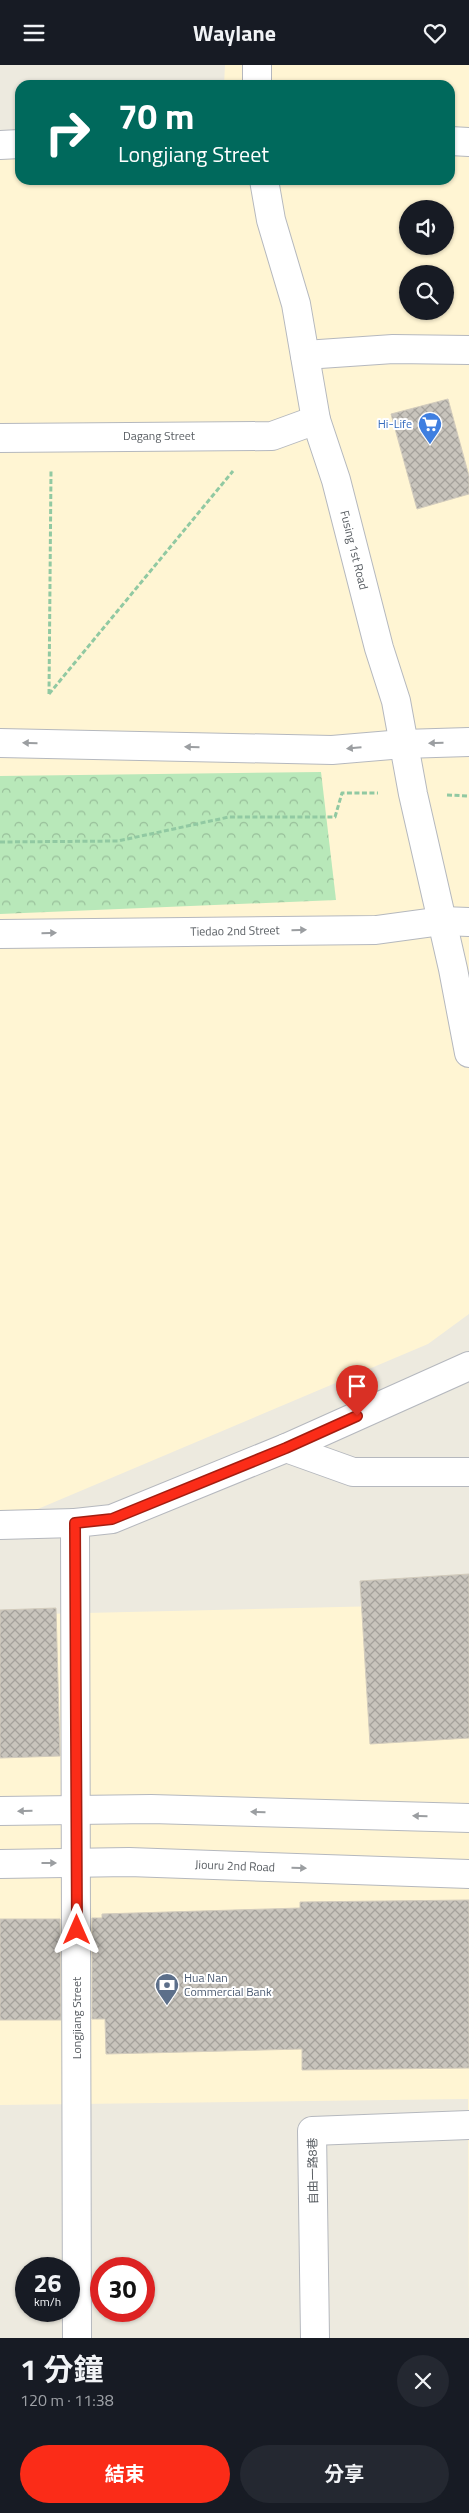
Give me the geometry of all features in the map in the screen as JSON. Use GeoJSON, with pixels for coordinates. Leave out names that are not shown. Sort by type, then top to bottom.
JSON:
{"type":"FeatureCollection","features":[{"type":"Feature","properties":{"kind":"street"},"geometry":{"type":"LineString","coordinates":[[256,65],[258,80]]}},
{"type":"Feature","properties":{"kind":"street"},"geometry":{"type":"LineString","coordinates":[[455,141],[469,142]]}},
{"type":"Feature","properties":{"kind":"street"},"geometry":{"type":"LineString","coordinates":[[0,145],[15,145]]}},
{"type":"Feature","properties":{"kind":"street","name":"Fusing 1st Road"},"geometry":{"type":"LineString","coordinates":[[265,185],[271,220],[296,304],[316,420],[336,480],[379,648],[396,701],[403,744],[469,1053]]}},
{"type":"Feature","properties":{"kind":"street"},"geometry":{"type":"LineString","coordinates":[[305,355],[393,349],[469,350]]}},
{"type":"Feature","properties":{"kind":"street","name":"Dagang Street"},"geometry":{"type":"LineString","coordinates":[[0,438],[272,436],[316,420]]}},
{"type":"Feature","properties":{"kind":"street"},"geometry":{"type":"LineString","coordinates":[[0,743],[332,750],[403,744],[469,742]]}},
{"type":"Feature","properties":{"kind":"street","name":"Tiedao 2nd Street"},"geometry":{"type":"LineString","coordinates":[[0,934],[376,931],[442,921],[469,922]]}},
{"type":"Feature","properties":{"kind":"street"},"geometry":{"type":"LineString","coordinates":[[0,1525],[75,1523],[112,1519],[286,1448],[469,1366]]}},
{"type":"Feature","properties":{"kind":"street"},"geometry":{"type":"LineString","coordinates":[[286,1448],[352,1472],[469,1472]]}},
{"type":"Feature","properties":{"kind":"street","name":"Longjiang Street"},"geometry":{"type":"LineString","coordinates":[[75,1523],[77,2338]]}},
{"type":"Feature","properties":{"kind":"street"},"geometry":{"type":"LineString","coordinates":[[0,1811],[150,1809],[469,1818]]}},
{"type":"Feature","properties":{"kind":"street","name":"Jiouru 2nd Road"},"geometry":{"type":"LineString","coordinates":[[0,1864],[130,1862],[469,1874]]}},
{"type":"Feature","properties":{"kind":"street","name":"自由一路8巷"},"geometry":{"type":"LineString","coordinates":[[315,2338],[312,2131],[469,2125]]}},
{"type":"Feature","properties":{"kind":"path"},"geometry":{"type":"LineString","coordinates":[[51,465],[49,694],[234,469]]}},
{"type":"Feature","properties":{"kind":"path"},"geometry":{"type":"LineString","coordinates":[[0,842],[118,841],[229,817],[335,817],[342,793]]}},
{"type":"Feature","properties":{"kind":"shaded area"},"geometry":{"type":"Polygon","coordinates":[[[225,65],[469,65],[469,1314],[428,1344],[0,1525],[0,149],[15,148],[15,185],[455,185],[455,80],[224,80],[225,65]]]}},
{"type":"Feature","properties":{"kind":"shaded area"},"geometry":{"type":"Polygon","coordinates":[[[469,1604],[469,2338],[468,2099],[0,2105],[0,1615],[469,1604]]]}},
{"type":"Feature","properties":{"kind":"green space"},"geometry":{"type":"Polygon","coordinates":[[[321,772],[336,900],[0,914],[0,776],[321,772]]]}},
{"type":"Feature","properties":{"kind":"building","name":"Hi-Life"},"geometry":{"type":"Polygon","coordinates":[[[448,399],[469,476],[469,494],[417,509],[391,414],[448,399]]]}},
{"type":"Feature","properties":{"kind":"building"},"geometry":{"type":"Polygon","coordinates":[[[469,1574],[469,1738],[370,1744],[360,1581],[469,1574]]]}},
{"type":"Feature","properties":{"kind":"building"},"geometry":{"type":"Polygon","coordinates":[[[56,1608],[60,1756],[0,1758],[0,1610],[56,1608]]]}},
{"type":"Feature","properties":{"kind":"building"},"geometry":{"type":"Polygon","coordinates":[[[469,1900],[469,2068],[302,2070],[302,2049],[106,2054],[105,2019],[92,2019],[92,1918],[102,1918],[102,1914],[300,1908],[300,1902],[469,1900]]]}},
{"type":"Feature","properties":{"kind":"building"},"geometry":{"type":"Polygon","coordinates":[[[0,1919],[60,1919],[61,2020],[0,2020],[0,1919]]]}},
{"type":"Feature","properties":{"kind":"place","name":"Hi-Life"},"geometry":{"type":"Point","coordinates":[430,445]}},
{"type":"Feature","properties":{"kind":"place","name":"Hua Nan Commercial Bank"},"geometry":{"type":"Point","coordinates":[167,2006]}},
{"type":"Feature","properties":{"kind":"route"},"geometry":{"type":"LineString","coordinates":[[77,1930],[75,1523],[112,1519],[286,1448],[357,1416]]}}]}
